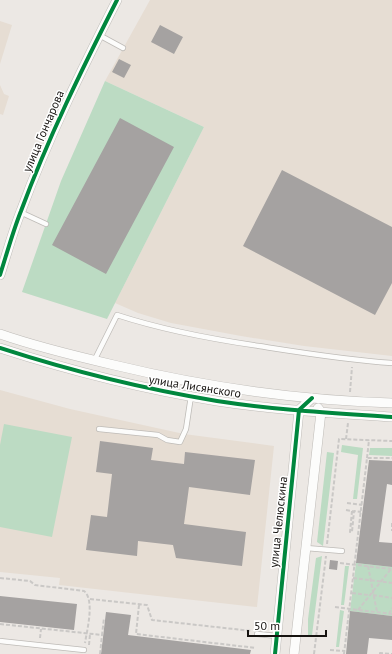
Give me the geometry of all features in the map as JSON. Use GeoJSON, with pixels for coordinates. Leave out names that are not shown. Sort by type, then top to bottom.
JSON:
{"type":"FeatureCollection","features":[{"type":"Feature","properties":{"kind":"street","name":"улица Гончарова"},"geometry":{"type":"LineString","coordinates":[[0,275],[20,212],[70,93],[117,0]]}},
{"type":"Feature","properties":{"kind":"street","name":"улица Лисянского"},"geometry":{"type":"LineString","coordinates":[[0,334],[56,352],[146,373],[219,386],[312,398],[392,403]]}},
{"type":"Feature","properties":{"kind":"street","name":"улица Лисянского"},"geometry":{"type":"LineString","coordinates":[[0,348],[51,365],[145,388],[191,396],[299,410],[392,417]]}},
{"type":"Feature","properties":{"kind":"street"},"geometry":{"type":"LineString","coordinates":[[294,654],[321,412],[312,398],[299,410]]}},
{"type":"Feature","properties":{"kind":"street","name":"улица Челюскина"},"geometry":{"type":"LineString","coordinates":[[275,654],[299,410]]}},
{"type":"Feature","properties":{"kind":"lane"},"geometry":{"type":"LineString","coordinates":[[99,34],[123,48]]}},
{"type":"Feature","properties":{"kind":"lane"},"geometry":{"type":"LineString","coordinates":[[20,212],[46,224]]}},
{"type":"Feature","properties":{"kind":"lane"},"geometry":{"type":"LineString","coordinates":[[94,361],[117,315],[151,326],[233,342],[343,360],[392,363]]}},
{"type":"Feature","properties":{"kind":"lane"},"geometry":{"type":"LineString","coordinates":[[99,429],[158,435],[167,440],[180,442],[186,428],[191,396]]}},
{"type":"Feature","properties":{"kind":"lane"},"geometry":{"type":"LineString","coordinates":[[306,548],[342,551]]}},
{"type":"Feature","properties":{"kind":"lane"},"geometry":{"type":"LineString","coordinates":[[258,633],[277,636]]}},
{"type":"Feature","properties":{"kind":"lane"},"geometry":{"type":"LineString","coordinates":[[0,641],[84,650]]}},
{"type":"Feature","properties":{"kind":"path"},"geometry":{"type":"LineString","coordinates":[[314,654],[339,439],[392,442]]}},
{"type":"Feature","properties":{"kind":"path"},"geometry":{"type":"LineString","coordinates":[[330,650],[344,653],[369,440]]}},
{"type":"Feature","properties":{"kind":"path"},"geometry":{"type":"LineString","coordinates":[[367,458],[392,458]]}},
{"type":"Feature","properties":{"kind":"path"},"geometry":{"type":"LineString","coordinates":[[347,503],[362,505]]}},
{"type":"Feature","properties":{"kind":"path"},"geometry":{"type":"LineString","coordinates":[[346,510],[352,511],[350,532],[352,532],[354,511],[361,512]]}},
{"type":"Feature","properties":{"kind":"path"},"geometry":{"type":"LineString","coordinates":[[392,523],[392,531]]}},
{"type":"Feature","properties":{"kind":"path"},"geometry":{"type":"LineString","coordinates":[[340,562],[392,569]]}},
{"type":"Feature","properties":{"kind":"path"},"geometry":{"type":"LineString","coordinates":[[368,566],[377,612]]}},
{"type":"Feature","properties":{"kind":"path"},"geometry":{"type":"LineString","coordinates":[[358,610],[392,569]]}},
{"type":"Feature","properties":{"kind":"path"},"geometry":{"type":"LineString","coordinates":[[0,578],[30,581],[35,585],[84,591],[90,599],[84,650]]}},
{"type":"Feature","properties":{"kind":"path"},"geometry":{"type":"LineString","coordinates":[[353,578],[392,583]]}},
{"type":"Feature","properties":{"kind":"path"},"geometry":{"type":"LineString","coordinates":[[352,593],[392,598]]}},
{"type":"Feature","properties":{"kind":"path"},"geometry":{"type":"LineString","coordinates":[[90,599],[147,606],[152,620],[258,633]]}},
{"type":"Feature","properties":{"kind":"path"},"geometry":{"type":"LineString","coordinates":[[139,605],[136,634],[256,648]]}},
{"type":"Feature","properties":{"kind":"path"},"geometry":{"type":"LineString","coordinates":[[335,607],[390,614],[392,608]]}},
{"type":"Feature","properties":{"kind":"path"},"geometry":{"type":"LineString","coordinates":[[100,654],[104,618]]}},
{"type":"Feature","properties":{"kind":"path"},"geometry":{"type":"LineString","coordinates":[[0,624],[102,636]]}},
{"type":"Feature","properties":{"kind":"path"},"geometry":{"type":"LineString","coordinates":[[380,654],[392,654]]}},
{"type":"Feature","properties":{"kind":"shaded area"},"geometry":{"type":"Polygon","coordinates":[[[150,0],[392,0],[392,356],[304,346],[171,323],[138,313],[115,303],[204,127],[105,81],[150,0]]]}},
{"type":"Feature","properties":{"kind":"shaded area"},"geometry":{"type":"Polygon","coordinates":[[[0,21],[12,25],[0,64],[0,21]]]}},
{"type":"Feature","properties":{"kind":"shaded area"},"geometry":{"type":"Polygon","coordinates":[[[0,85],[4,94],[9,96],[3,115],[0,114],[0,85]]]}},
{"type":"Feature","properties":{"kind":"shaded area"},"geometry":{"type":"Polygon","coordinates":[[[0,390],[70,409],[184,434],[274,446],[257,607],[59,585],[60,578],[0,572],[0,390]]]}},
{"type":"Feature","properties":{"kind":"green space"},"geometry":{"type":"Polygon","coordinates":[[[105,81],[204,127],[107,319],[22,292],[61,181],[105,81]]]}},
{"type":"Feature","properties":{"kind":"green space"},"geometry":{"type":"Polygon","coordinates":[[[4,424],[72,437],[52,537],[0,527],[0,445],[4,424]]]}},
{"type":"Feature","properties":{"kind":"green space"},"geometry":{"type":"Polygon","coordinates":[[[342,445],[363,448],[357,499],[353,499],[358,455],[341,452],[342,445]]]}},
{"type":"Feature","properties":{"kind":"green space"},"geometry":{"type":"Polygon","coordinates":[[[370,448],[392,448],[392,456],[369,455],[370,448]]]}},
{"type":"Feature","properties":{"kind":"green space"},"geometry":{"type":"Polygon","coordinates":[[[327,452],[334,453],[323,546],[317,542],[327,452]]]}},
{"type":"Feature","properties":{"kind":"green space"},"geometry":{"type":"Polygon","coordinates":[[[322,556],[312,635],[308,635],[308,619],[316,558],[322,556]]]}},
{"type":"Feature","properties":{"kind":"green space"},"geometry":{"type":"Polygon","coordinates":[[[356,563],[392,567],[392,616],[350,611],[356,563]]]}},
{"type":"Feature","properties":{"kind":"green space"},"geometry":{"type":"Polygon","coordinates":[[[345,566],[349,566],[344,605],[341,605],[345,566]]]}},
{"type":"Feature","properties":{"kind":"green space"},"geometry":{"type":"Polygon","coordinates":[[[340,610],[344,611],[339,647],[336,647],[340,610]]]}},
{"type":"Feature","properties":{"kind":"building"},"geometry":{"type":"Polygon","coordinates":[[[160,25],[183,37],[174,54],[151,42],[160,25]]]}},
{"type":"Feature","properties":{"kind":"building"},"geometry":{"type":"Polygon","coordinates":[[[119,59],[131,65],[124,78],[112,72],[119,59]]]}},
{"type":"Feature","properties":{"kind":"building"},"geometry":{"type":"Polygon","coordinates":[[[120,118],[174,147],[106,274],[52,245],[120,118]]]}},
{"type":"Feature","properties":{"kind":"building"},"geometry":{"type":"Polygon","coordinates":[[[282,170],[392,227],[392,283],[375,315],[243,246],[282,170]]]}},
{"type":"Feature","properties":{"kind":"building"},"geometry":{"type":"Polygon","coordinates":[[[100,441],[153,448],[151,460],[184,464],[185,452],[255,460],[250,495],[189,487],[184,524],[246,532],[242,566],[176,558],[173,545],[138,541],[137,556],[86,550],[91,515],[107,517],[112,474],[96,472],[100,441]]]}},
{"type":"Feature","properties":{"kind":"building"},"geometry":{"type":"Polygon","coordinates":[[[369,460],[392,461],[392,485],[387,484],[379,542],[392,543],[392,567],[356,563],[369,460]]]}},
{"type":"Feature","properties":{"kind":"building"},"geometry":{"type":"Polygon","coordinates":[[[330,560],[338,561],[337,570],[329,569],[330,560]]]}},
{"type":"Feature","properties":{"kind":"building"},"geometry":{"type":"Polygon","coordinates":[[[0,596],[77,604],[74,630],[0,622],[0,596]]]}},
{"type":"Feature","properties":{"kind":"building"},"geometry":{"type":"Polygon","coordinates":[[[350,611],[392,616],[392,640],[369,638],[367,654],[346,654],[350,611]]]}},
{"type":"Feature","properties":{"kind":"building"},"geometry":{"type":"Polygon","coordinates":[[[106,612],[131,615],[128,635],[251,650],[250,654],[101,654],[106,612]]]}},
{"type":"Feature","properties":{"kind":"cycle path"},"geometry":{"type":"LineString","coordinates":[[0,275],[18,219],[42,157],[78,78],[117,0]]}},
{"type":"Feature","properties":{"kind":"cycle path"},"geometry":{"type":"LineString","coordinates":[[0,348],[107,379],[217,401],[304,411],[392,417]]}},
{"type":"Feature","properties":{"kind":"cycle path"},"geometry":{"type":"LineString","coordinates":[[275,654],[299,410],[312,398]]}}]}
